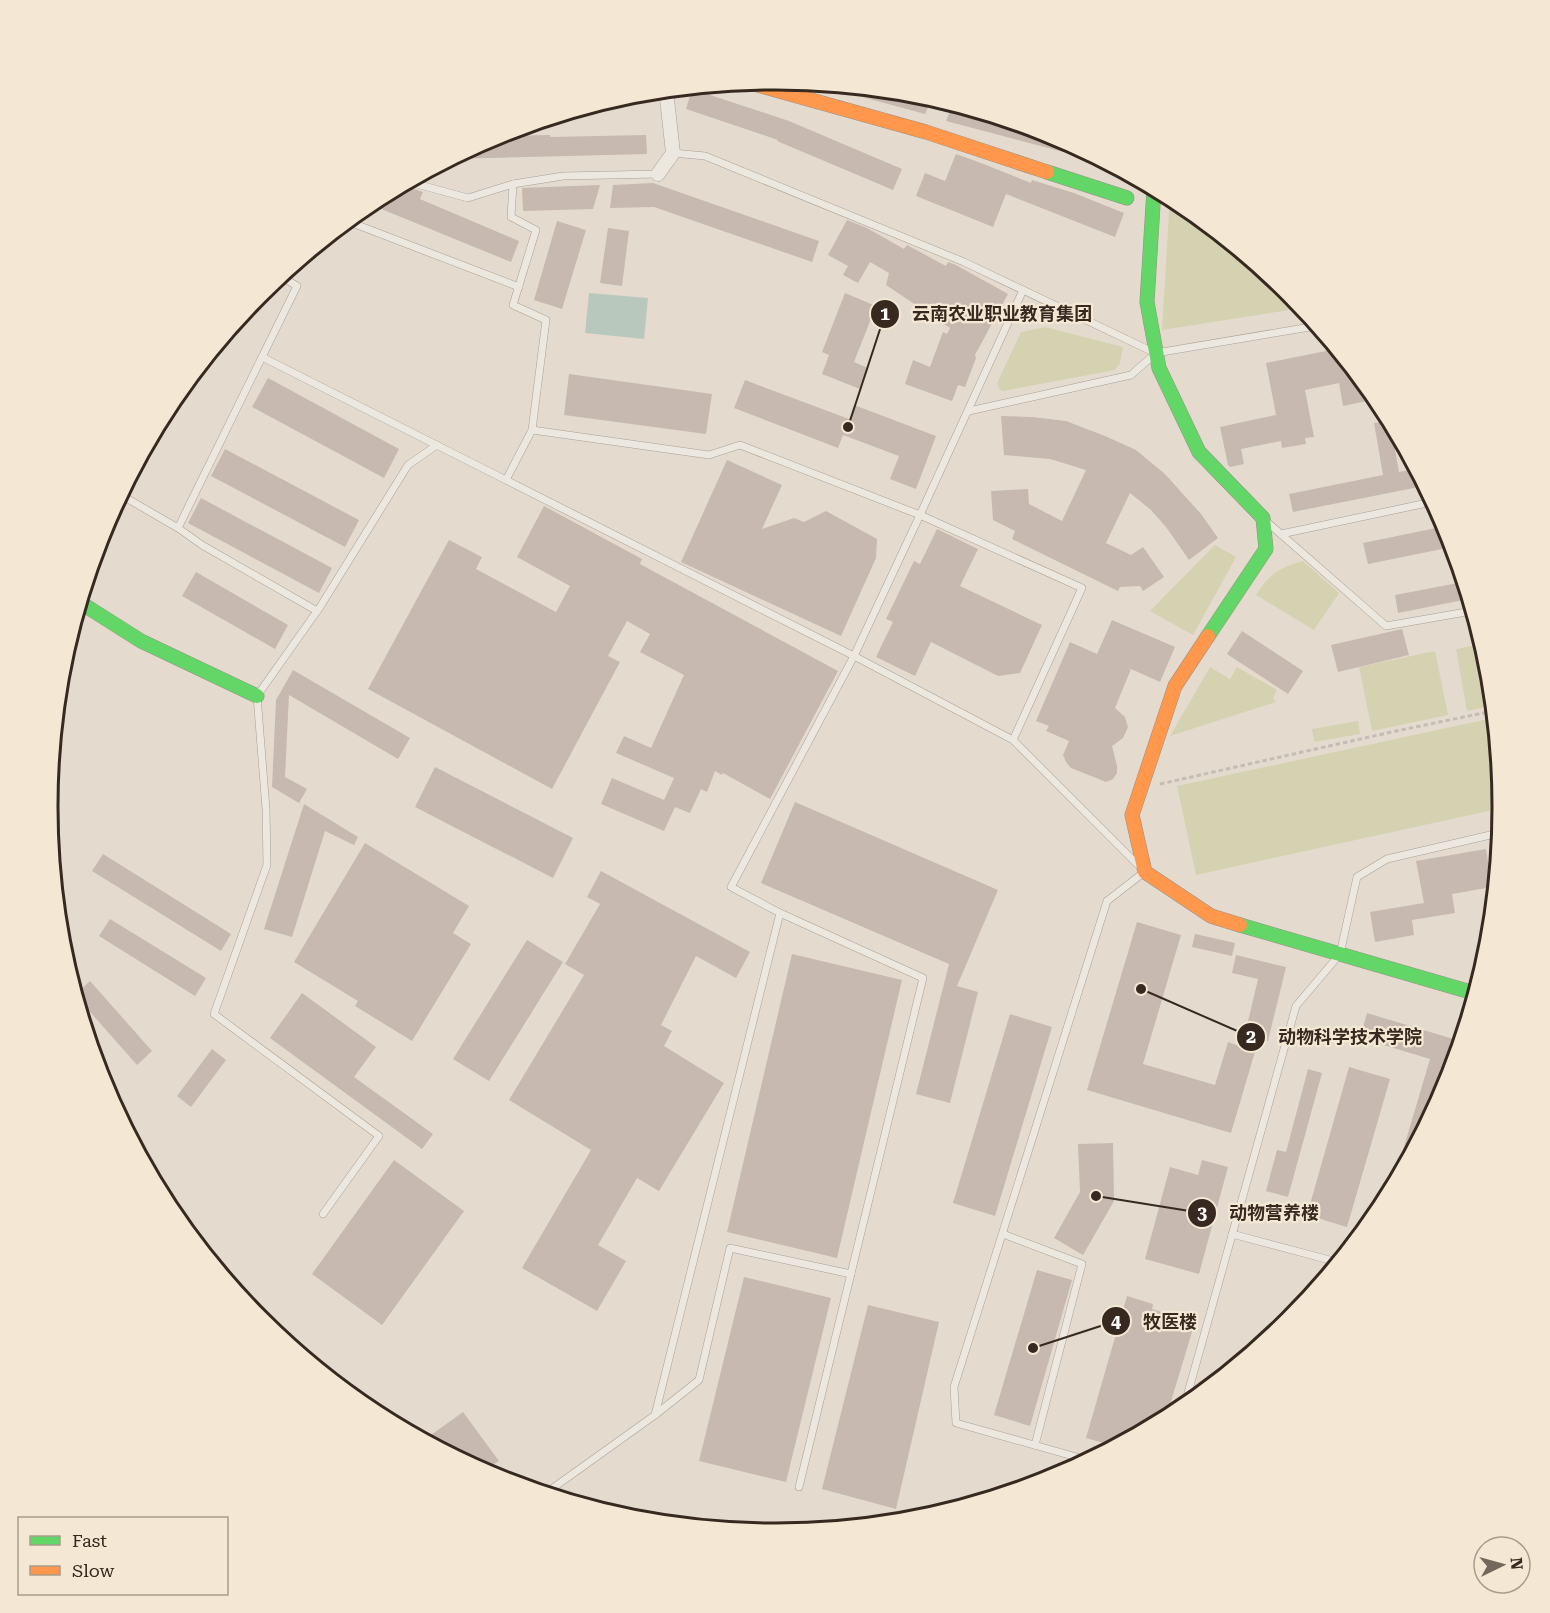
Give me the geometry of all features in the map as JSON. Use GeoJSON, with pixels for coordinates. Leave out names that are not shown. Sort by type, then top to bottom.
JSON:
{"type":"FeatureCollection","features":[{"type":"Feature","properties":{"kind":"street"},"geometry":{"type":"LineString","coordinates":[[790,91],[926,132],[1127,198]]}},
{"type":"Feature","properties":{"kind":"street"},"geometry":{"type":"LineString","coordinates":[[658,174],[673,153],[667,98]]}},
{"type":"Feature","properties":{"kind":"street"},"geometry":{"type":"LineString","coordinates":[[1154,199],[1147,302],[1159,368],[1199,452],[1263,518],[1266,549],[1175,686],[1132,815],[1145,872],[1211,916],[1467,991]]}},
{"type":"Feature","properties":{"kind":"street"},"geometry":{"type":"LineString","coordinates":[[87,607],[141,641],[257,696]]}},
{"type":"Feature","properties":{"kind":"lane"},"geometry":{"type":"LineString","coordinates":[[673,153],[705,156],[964,262],[1156,353]]}},
{"type":"Feature","properties":{"kind":"lane"},"geometry":{"type":"LineString","coordinates":[[419,185],[468,198],[513,184],[563,176],[658,174]]}},
{"type":"Feature","properties":{"kind":"lane"},"geometry":{"type":"LineString","coordinates":[[506,480],[532,430],[546,320],[513,305],[536,230],[511,218],[513,184]]}},
{"type":"Feature","properties":{"kind":"lane"},"geometry":{"type":"LineString","coordinates":[[356,226],[519,287]]}},
{"type":"Feature","properties":{"kind":"lane"},"geometry":{"type":"LineString","coordinates":[[178,528],[297,286],[289,281]]}},
{"type":"Feature","properties":{"kind":"lane"},"geometry":{"type":"LineString","coordinates":[[799,1487],[923,978],[780,913],[731,887],[854,656],[1023,290]]}},
{"type":"Feature","properties":{"kind":"lane"},"geometry":{"type":"LineString","coordinates":[[969,411],[1131,375],[1156,353],[1308,327]]}},
{"type":"Feature","properties":{"kind":"lane"},"geometry":{"type":"LineString","coordinates":[[262,357],[854,656],[1013,740],[1145,872],[1107,901],[954,1387],[956,1423],[1075,1457]]}},
{"type":"Feature","properties":{"kind":"lane"},"geometry":{"type":"LineString","coordinates":[[532,430],[710,454],[740,445],[920,515],[1082,588],[1013,740]]}},
{"type":"Feature","properties":{"kind":"lane"},"geometry":{"type":"LineString","coordinates":[[324,1214],[379,1136],[214,1014],[267,865],[266,808],[257,696],[317,611],[408,465],[437,445]]}},
{"type":"Feature","properties":{"kind":"lane"},"geometry":{"type":"LineString","coordinates":[[128,499],[202,545],[317,611]]}},
{"type":"Feature","properties":{"kind":"lane"},"geometry":{"type":"LineString","coordinates":[[1281,534],[1424,504]]}},
{"type":"Feature","properties":{"kind":"lane"},"geometry":{"type":"LineString","coordinates":[[1263,518],[1386,626],[1464,612]]}},
{"type":"Feature","properties":{"kind":"lane"},"geometry":{"type":"LineString","coordinates":[[1188,1391],[1296,1006],[1340,954],[1357,877],[1388,859],[1491,835]]}},
{"type":"Feature","properties":{"kind":"lane"},"geometry":{"type":"LineString","coordinates":[[655,1414],[780,913]]}},
{"type":"Feature","properties":{"kind":"lane"},"geometry":{"type":"LineString","coordinates":[[1003,1233],[1082,1264],[1035,1445]]}},
{"type":"Feature","properties":{"kind":"lane"},"geometry":{"type":"LineString","coordinates":[[1232,1234],[1329,1260]]}},
{"type":"Feature","properties":{"kind":"lane"},"geometry":{"type":"LineString","coordinates":[[553,1488],[699,1380],[730,1248],[851,1274]]}},
{"type":"Feature","properties":{"kind":"path"},"geometry":{"type":"LineString","coordinates":[[1141,789],[1485,713]]}},
{"type":"Feature","properties":{"kind":"shaded area"},"geometry":{"type":"Polygon","coordinates":[[[1169,209],[1211,238],[1291,310],[1162,330],[1169,209]]]}},
{"type":"Feature","properties":{"kind":"shaded area"},"geometry":{"type":"Polygon","coordinates":[[[589,293],[648,298],[644,339],[585,333],[589,293]]]}},
{"type":"Feature","properties":{"kind":"shaded area"},"geometry":{"type":"Polygon","coordinates":[[[1045,327],[1123,347],[1120,363],[1115,370],[1000,390],[997,383],[1021,332],[1045,327]]]}},
{"type":"Feature","properties":{"kind":"shaded area"},"geometry":{"type":"Polygon","coordinates":[[[1215,545],[1236,557],[1193,635],[1150,611],[1215,545]]]}},
{"type":"Feature","properties":{"kind":"shaded area"},"geometry":{"type":"Polygon","coordinates":[[[1303,561],[1339,593],[1314,630],[1256,595],[1276,572],[1303,561]]]}},
{"type":"Feature","properties":{"kind":"shaded area"},"geometry":{"type":"Polygon","coordinates":[[[1473,646],[1484,708],[1467,711],[1456,649],[1473,646]]]}},
{"type":"Feature","properties":{"kind":"shaded area"},"geometry":{"type":"Polygon","coordinates":[[[1435,651],[1448,715],[1372,731],[1359,667],[1435,651]]]}},
{"type":"Feature","properties":{"kind":"shaded area"},"geometry":{"type":"Polygon","coordinates":[[[1210,667],[1230,679],[1237,667],[1277,690],[1273,698],[1276,702],[1170,736],[1210,667]]]}},
{"type":"Feature","properties":{"kind":"shaded area"},"geometry":{"type":"Polygon","coordinates":[[[1486,720],[1492,810],[1196,875],[1177,786],[1486,720]]]}},
{"type":"Feature","properties":{"kind":"shaded area"},"geometry":{"type":"Polygon","coordinates":[[[1358,721],[1360,734],[1314,742],[1312,729],[1358,721]]]}},
{"type":"Feature","properties":{"kind":"building"},"geometry":{"type":"Polygon","coordinates":[[[707,94],[789,121],[902,169],[893,190],[778,140],[686,109],[690,95],[707,94]]]}},
{"type":"Feature","properties":{"kind":"building"},"geometry":{"type":"Polygon","coordinates":[[[854,95],[928,107],[925,114],[854,95]]]}},
{"type":"Feature","properties":{"kind":"building"},"geometry":{"type":"Polygon","coordinates":[[[950,112],[960,114],[1005,128],[1067,153],[946,121],[950,112]]]}},
{"type":"Feature","properties":{"kind":"building"},"geometry":{"type":"Polygon","coordinates":[[[526,135],[646,135],[647,154],[470,159],[526,135]]]}},
{"type":"Feature","properties":{"kind":"building"},"geometry":{"type":"Polygon","coordinates":[[[956,154],[1031,183],[1032,180],[1074,193],[1124,213],[1115,237],[1006,194],[993,227],[916,196],[925,173],[945,181],[956,154]]]}},
{"type":"Feature","properties":{"kind":"building"},"geometry":{"type":"Polygon","coordinates":[[[653,183],[819,241],[812,262],[654,207],[610,208],[613,185],[653,183]]]}},
{"type":"Feature","properties":{"kind":"building"},"geometry":{"type":"Polygon","coordinates":[[[600,185],[593,209],[523,211],[522,188],[600,185]]]}},
{"type":"Feature","properties":{"kind":"building"},"geometry":{"type":"Polygon","coordinates":[[[413,189],[423,192],[420,199],[519,241],[511,262],[381,209],[413,189]]]}},
{"type":"Feature","properties":{"kind":"building"},"geometry":{"type":"Polygon","coordinates":[[[847,220],[867,228],[904,249],[907,245],[946,266],[948,262],[956,265],[1008,294],[975,355],[976,358],[965,387],[958,385],[952,401],[905,384],[913,360],[930,367],[943,332],[947,334],[950,328],[886,285],[889,273],[870,262],[858,283],[843,275],[848,266],[828,255],[847,220]]]}},
{"type":"Feature","properties":{"kind":"building"},"geometry":{"type":"Polygon","coordinates":[[[557,221],[586,230],[562,309],[534,300],[557,221]]]}},
{"type":"Feature","properties":{"kind":"building"},"geometry":{"type":"Polygon","coordinates":[[[608,228],[629,231],[622,286],[600,283],[608,228]]]}},
{"type":"Feature","properties":{"kind":"building"},"geometry":{"type":"Polygon","coordinates":[[[845,293],[876,306],[854,362],[868,368],[860,389],[822,374],[829,355],[822,352],[845,293]]]}},
{"type":"Feature","properties":{"kind":"building"},"geometry":{"type":"Polygon","coordinates":[[[1327,351],[1366,401],[1343,406],[1339,383],[1305,390],[1314,437],[1305,438],[1306,444],[1282,448],[1281,441],[1241,449],[1244,464],[1230,467],[1220,427],[1276,415],[1266,363],[1327,351]]]}},
{"type":"Feature","properties":{"kind":"building"},"geometry":{"type":"Polygon","coordinates":[[[569,374],[712,394],[706,434],[564,415],[569,374]]]}},
{"type":"Feature","properties":{"kind":"building"},"geometry":{"type":"Polygon","coordinates":[[[268,378],[399,449],[384,478],[252,407],[268,378]]]}},
{"type":"Feature","properties":{"kind":"building"},"geometry":{"type":"Polygon","coordinates":[[[745,380],[849,419],[854,405],[936,436],[916,489],[890,479],[899,456],[843,435],[838,448],[734,408],[745,380]]]}},
{"type":"Feature","properties":{"kind":"building"},"geometry":{"type":"Polygon","coordinates":[[[1001,416],[1066,421],[1136,450],[1165,474],[1201,514],[1218,538],[1189,560],[1166,527],[1151,510],[1130,493],[1106,543],[1131,555],[1143,547],[1164,577],[1143,591],[1140,586],[1120,587],[1118,591],[1012,539],[1015,531],[993,520],[991,491],[1028,489],[1029,504],[1062,521],[1086,470],[1050,459],[1004,455],[1001,416]]]}},
{"type":"Feature","properties":{"kind":"building"},"geometry":{"type":"Polygon","coordinates":[[[1380,422],[1394,445],[1399,472],[1408,470],[1417,487],[1293,512],[1289,494],[1383,475],[1374,423],[1380,422]]]}},
{"type":"Feature","properties":{"kind":"building"},"geometry":{"type":"Polygon","coordinates":[[[225,449],[359,520],[345,547],[211,476],[225,449]]]}},
{"type":"Feature","properties":{"kind":"building"},"geometry":{"type":"Polygon","coordinates":[[[727,460],[782,485],[762,529],[794,518],[804,522],[826,511],[877,539],[876,558],[841,636],[681,562],[727,460]]]}},
{"type":"Feature","properties":{"kind":"building"},"geometry":{"type":"Polygon","coordinates":[[[201,498],[332,568],[319,593],[188,523],[201,498]]]}},
{"type":"Feature","properties":{"kind":"building"},"geometry":{"type":"Polygon","coordinates":[[[544,506],[642,559],[640,564],[838,671],[770,799],[723,773],[722,775],[715,771],[707,792],[701,789],[690,813],[675,807],[664,831],[601,804],[612,778],[664,800],[674,778],[616,753],[624,736],[651,748],[684,675],[640,652],[650,634],[627,621],[608,656],[620,662],[552,789],[368,689],[449,540],[482,557],[476,569],[556,612],[570,586],[517,557],[544,506]]]}},
{"type":"Feature","properties":{"kind":"building"},"geometry":{"type":"Polygon","coordinates":[[[1435,528],[1443,549],[1368,564],[1363,543],[1435,528]]]}},
{"type":"Feature","properties":{"kind":"building"},"geometry":{"type":"Polygon","coordinates":[[[937,529],[978,549],[960,586],[1042,625],[1020,673],[998,676],[931,642],[915,676],[876,657],[893,622],[886,619],[914,561],[920,564],[937,529]]]}},
{"type":"Feature","properties":{"kind":"building"},"geometry":{"type":"Polygon","coordinates":[[[196,572],[288,625],[275,649],[182,596],[196,572]]]}},
{"type":"Feature","properties":{"kind":"building"},"geometry":{"type":"Polygon","coordinates":[[[1455,583],[1461,600],[1398,613],[1395,595],[1455,583]]]}},
{"type":"Feature","properties":{"kind":"building"},"geometry":{"type":"Polygon","coordinates":[[[1112,620],[1175,647],[1160,682],[1131,669],[1115,708],[1125,717],[1128,727],[1123,738],[1112,746],[1117,773],[1113,779],[1106,782],[1071,768],[1063,755],[1069,741],[1046,731],[1049,726],[1036,721],[1070,642],[1097,654],[1112,620]]]}},
{"type":"Feature","properties":{"kind":"building"},"geometry":{"type":"Polygon","coordinates":[[[1402,629],[1409,655],[1338,672],[1331,645],[1402,629]]]}},
{"type":"Feature","properties":{"kind":"building"},"geometry":{"type":"Polygon","coordinates":[[[1242,631],[1303,671],[1288,694],[1227,654],[1242,631]]]}},
{"type":"Feature","properties":{"kind":"building"},"geometry":{"type":"Polygon","coordinates":[[[293,670],[410,738],[398,759],[289,695],[285,777],[307,789],[299,803],[272,787],[276,700],[293,670]]]}},
{"type":"Feature","properties":{"kind":"building"},"geometry":{"type":"Polygon","coordinates":[[[435,767],[573,838],[553,878],[415,807],[435,767]]]}},
{"type":"Feature","properties":{"kind":"building"},"geometry":{"type":"Polygon","coordinates":[[[795,802],[998,890],[957,986],[978,992],[950,1103],[916,1094],[949,964],[761,883],[795,802]]]}},
{"type":"Feature","properties":{"kind":"building"},"geometry":{"type":"Polygon","coordinates":[[[304,804],[358,837],[354,845],[325,831],[292,937],[264,929],[304,804]]]}},
{"type":"Feature","properties":{"kind":"building"},"geometry":{"type":"Polygon","coordinates":[[[365,843],[469,906],[453,933],[471,944],[412,1041],[355,1006],[358,1001],[294,962],[365,843]]]}},
{"type":"Feature","properties":{"kind":"building"},"geometry":{"type":"Polygon","coordinates":[[[1486,849],[1489,866],[1486,888],[1452,894],[1455,913],[1412,920],[1414,935],[1375,942],[1370,912],[1424,903],[1416,861],[1486,849]]]}},
{"type":"Feature","properties":{"kind":"building"},"geometry":{"type":"Polygon","coordinates":[[[103,854],[231,934],[221,951],[92,871],[103,854]]]}},
{"type":"Feature","properties":{"kind":"building"},"geometry":{"type":"Polygon","coordinates":[[[601,871],[750,952],[736,978],[696,956],[661,1025],[672,1031],[664,1046],[724,1083],[659,1191],[637,1178],[598,1245],[626,1261],[597,1311],[522,1268],[591,1150],[509,1100],[584,975],[565,964],[600,904],[587,897],[601,871]]]}},
{"type":"Feature","properties":{"kind":"building"},"geometry":{"type":"Polygon","coordinates":[[[110,919],[206,978],[195,996],[99,936],[110,919]]]}},
{"type":"Feature","properties":{"kind":"building"},"geometry":{"type":"Polygon","coordinates":[[[1137,922],[1181,935],[1143,1064],[1215,1085],[1228,1042],[1242,1047],[1258,979],[1232,973],[1236,955],[1286,967],[1268,1041],[1259,1038],[1231,1133],[1087,1090],[1137,922]]]}},
{"type":"Feature","properties":{"kind":"building"},"geometry":{"type":"Polygon","coordinates":[[[1195,934],[1235,943],[1232,956],[1192,947],[1195,934]]]}},
{"type":"Feature","properties":{"kind":"building"},"geometry":{"type":"Polygon","coordinates":[[[527,940],[563,962],[489,1081],[453,1059],[527,940]]]}},
{"type":"Feature","properties":{"kind":"building"},"geometry":{"type":"Polygon","coordinates":[[[792,954],[902,980],[837,1258],[727,1232],[792,954]]]}},
{"type":"Feature","properties":{"kind":"building"},"geometry":{"type":"Polygon","coordinates":[[[90,981],[152,1051],[137,1065],[89,1010],[82,988],[90,981]]]}},
{"type":"Feature","properties":{"kind":"building"},"geometry":{"type":"Polygon","coordinates":[[[302,993],[376,1047],[354,1077],[433,1134],[422,1149],[270,1038],[302,993]]]}},
{"type":"Feature","properties":{"kind":"building"},"geometry":{"type":"Polygon","coordinates":[[[1367,1013],[1452,1039],[1437,1081],[1402,1153],[1430,1059],[1360,1038],[1367,1013]]]}},
{"type":"Feature","properties":{"kind":"building"},"geometry":{"type":"Polygon","coordinates":[[[1010,1014],[1052,1027],[995,1216],[953,1203],[1010,1014]]]}},
{"type":"Feature","properties":{"kind":"building"},"geometry":{"type":"Polygon","coordinates":[[[212,1049],[226,1060],[191,1107],[177,1096],[212,1049]]]}},
{"type":"Feature","properties":{"kind":"building"},"geometry":{"type":"Polygon","coordinates":[[[1349,1067],[1390,1079],[1347,1227],[1307,1215],[1349,1067]]]}},
{"type":"Feature","properties":{"kind":"building"},"geometry":{"type":"Polygon","coordinates":[[[1308,1069],[1322,1073],[1288,1197],[1266,1191],[1277,1150],[1286,1152],[1308,1069]]]}},
{"type":"Feature","properties":{"kind":"building"},"geometry":{"type":"Polygon","coordinates":[[[1113,1143],[1114,1201],[1083,1255],[1054,1238],[1080,1192],[1078,1144],[1113,1143]]]}},
{"type":"Feature","properties":{"kind":"building"},"geometry":{"type":"Polygon","coordinates":[[[394,1160],[464,1211],[382,1325],[312,1274],[394,1160]]]}},
{"type":"Feature","properties":{"kind":"building"},"geometry":{"type":"Polygon","coordinates":[[[1202,1160],[1228,1167],[1199,1274],[1145,1259],[1170,1167],[1198,1175],[1202,1160]]]}},
{"type":"Feature","properties":{"kind":"building"},"geometry":{"type":"Polygon","coordinates":[[[1037,1270],[1072,1280],[1030,1426],[994,1415],[1037,1270]]]}},
{"type":"Feature","properties":{"kind":"building"},"geometry":{"type":"Polygon","coordinates":[[[744,1277],[831,1298],[786,1482],[699,1461],[744,1277]]]}},
{"type":"Feature","properties":{"kind":"building"},"geometry":{"type":"Polygon","coordinates":[[[1127,1296],[1153,1304],[1152,1309],[1195,1322],[1170,1404],[1103,1443],[1086,1438],[1127,1296]]]}},
{"type":"Feature","properties":{"kind":"building"},"geometry":{"type":"Polygon","coordinates":[[[868,1305],[939,1322],[896,1509],[822,1489],[868,1305]]]}},
{"type":"Feature","properties":{"kind":"building"},"geometry":{"type":"Polygon","coordinates":[[[463,1412],[499,1461],[493,1465],[431,1435],[463,1412]]]}},
{"type":"Feature","properties":{"kind":"traffic: fast"},"geometry":{"type":"LineString","coordinates":[[1047,172],[1127,198]]}},
{"type":"Feature","properties":{"kind":"traffic: fast"},"geometry":{"type":"LineString","coordinates":[[1153,199],[1147,302],[1159,368],[1199,452],[1263,518],[1266,549],[1208,636]]}},
{"type":"Feature","properties":{"kind":"traffic: fast"},"geometry":{"type":"LineString","coordinates":[[87,607],[141,641],[257,696]]}},
{"type":"Feature","properties":{"kind":"traffic: fast"},"geometry":{"type":"LineString","coordinates":[[1240,925],[1467,991]]}},
{"type":"Feature","properties":{"kind":"traffic: slow"},"geometry":{"type":"LineString","coordinates":[[776,90],[926,132],[1047,172]]}},
{"type":"Feature","properties":{"kind":"traffic: slow"},"geometry":{"type":"LineString","coordinates":[[1208,636],[1175,686],[1132,815],[1145,872],[1211,916],[1240,925]]}},
{"type":"Feature","properties":{"kind":"place","name":"云南农业职业教育集团"},"geometry":{"type":"Point","coordinates":[848,427]}},
{"type":"Feature","properties":{"kind":"place","name":"动物科学技术学院"},"geometry":{"type":"Point","coordinates":[1141,989]}},
{"type":"Feature","properties":{"kind":"place","name":"动物营养楼"},"geometry":{"type":"Point","coordinates":[1096,1196]}},
{"type":"Feature","properties":{"kind":"place","name":"牧医楼"},"geometry":{"type":"Point","coordinates":[1033,1348]}}]}
